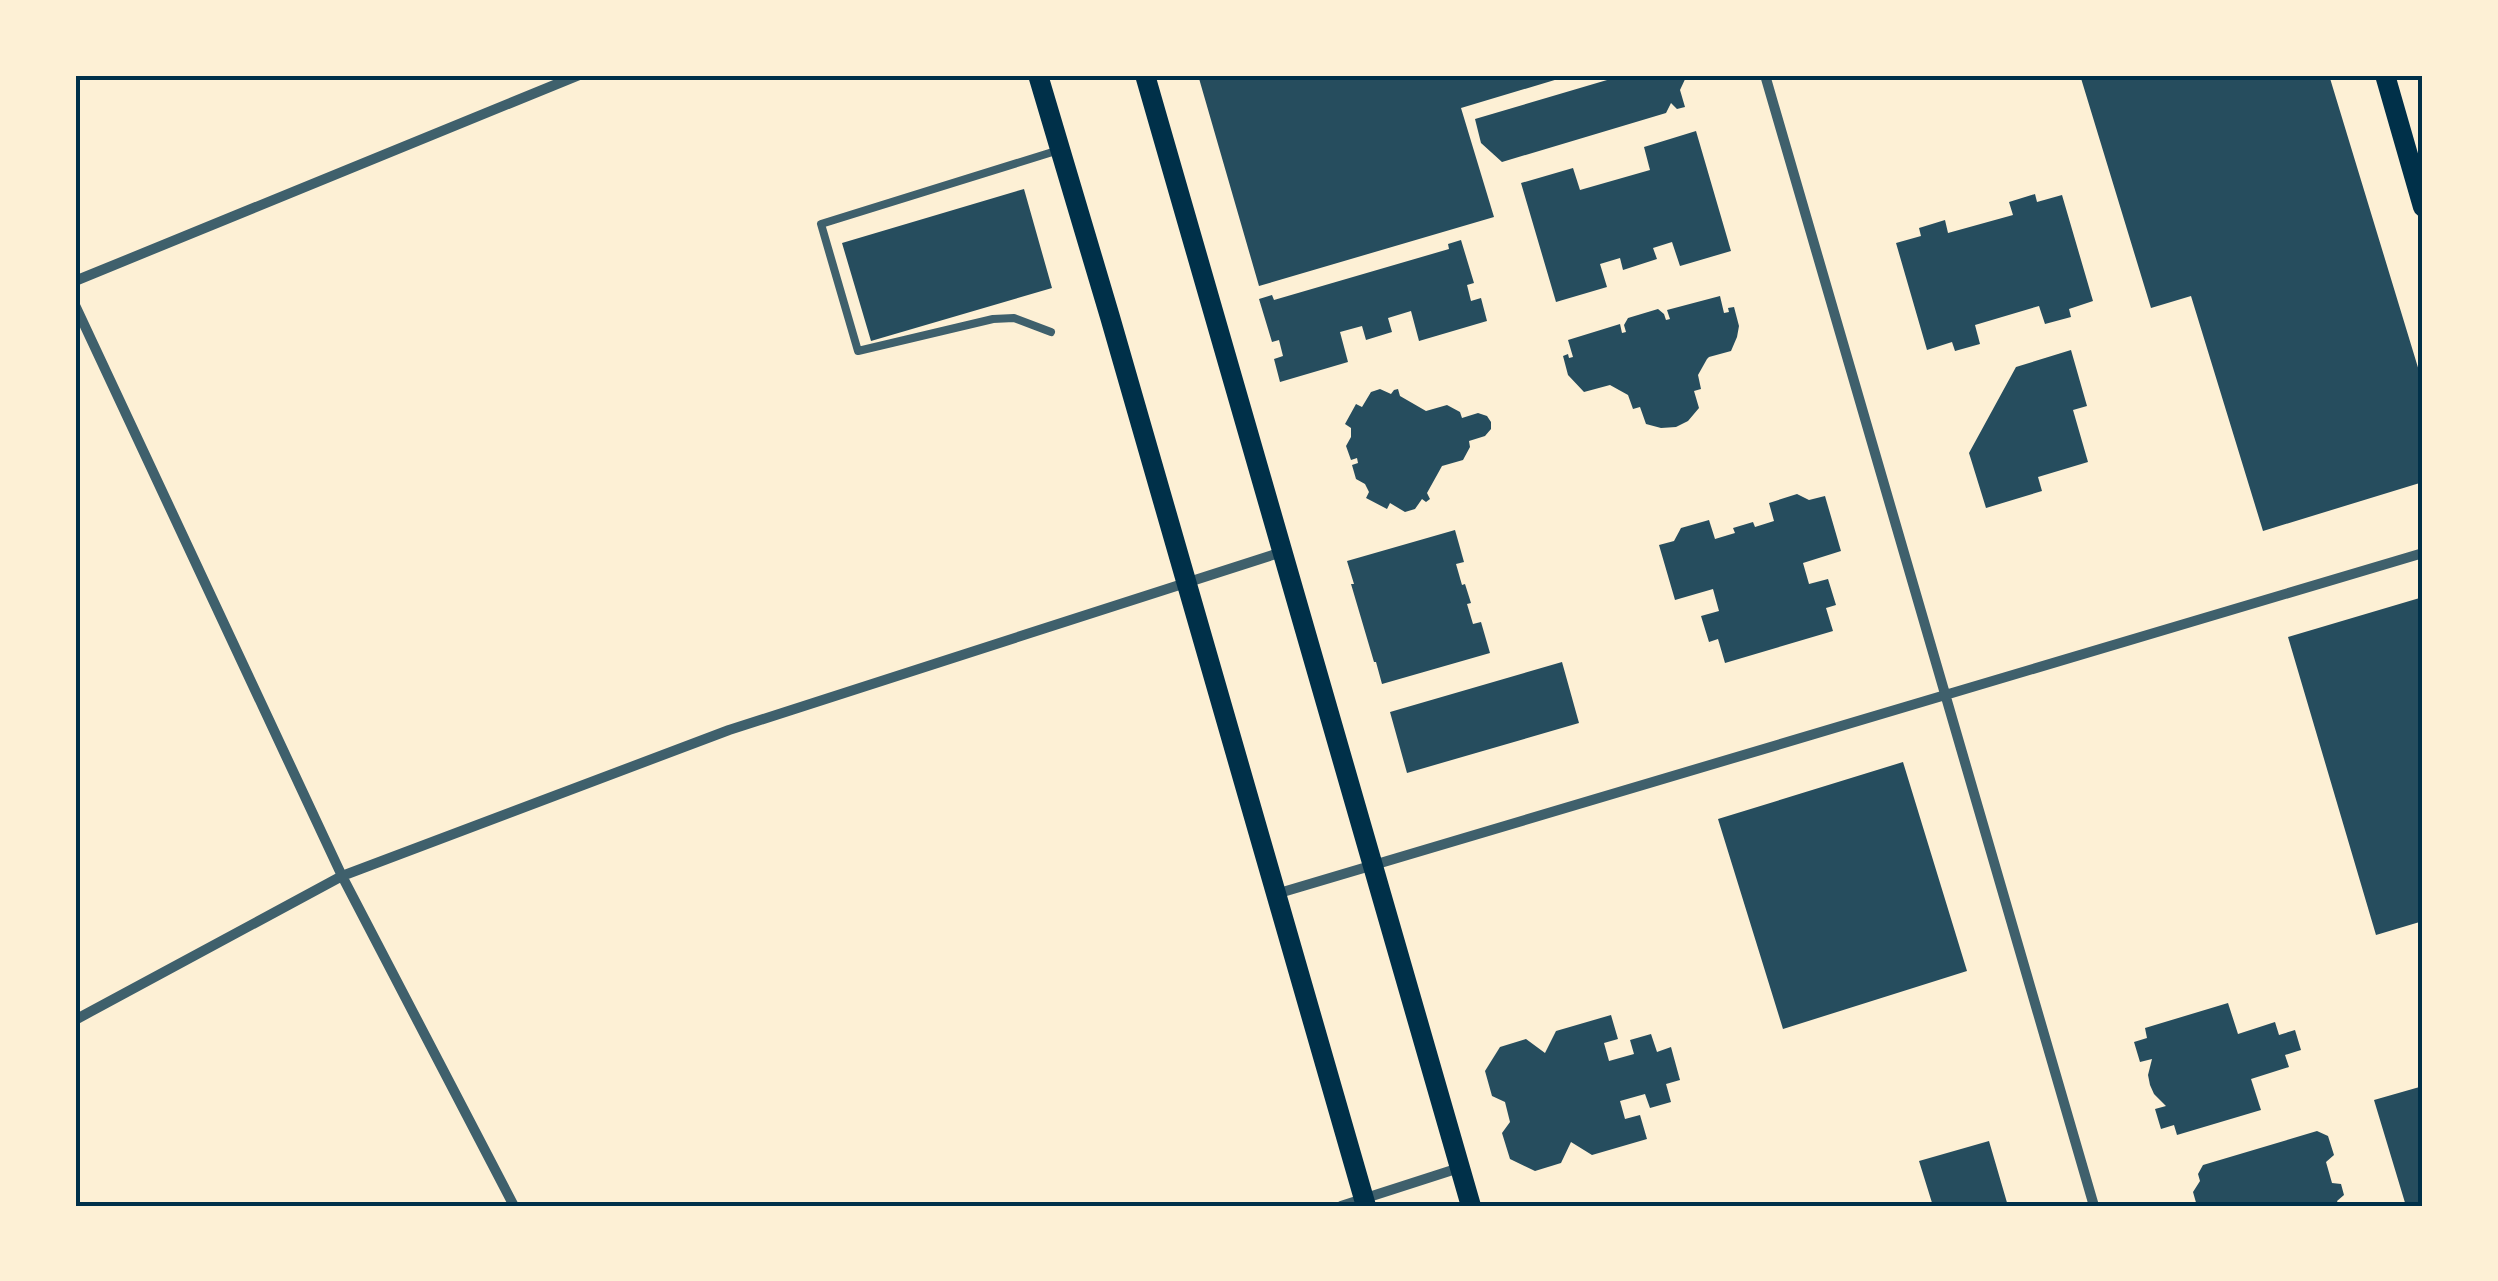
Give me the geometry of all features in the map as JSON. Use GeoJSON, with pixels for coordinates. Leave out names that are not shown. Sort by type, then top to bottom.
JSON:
{"type":"FeatureCollection","features":[{"type":"Feature","properties":{"kind":"main road"},"geometry":{"type":"LineString","coordinates":[[1038,75],[1365,1202]]}},
{"type":"Feature","properties":{"kind":"main road"},"geometry":{"type":"LineString","coordinates":[[1146,75],[1470,1206]]}},
{"type":"Feature","properties":{"kind":"main road"},"geometry":{"type":"LineString","coordinates":[[2384,75],[2423,207]]}},
{"type":"Feature","properties":{"kind":"street"},"geometry":{"type":"LineString","coordinates":[[75,281],[579,75]]}},
{"type":"Feature","properties":{"kind":"street"},"geometry":{"type":"LineString","coordinates":[[1764,75],[2094,1206]]}},
{"type":"Feature","properties":{"kind":"street"},"geometry":{"type":"LineString","coordinates":[[75,304],[342,876],[514,1206]]}},
{"type":"Feature","properties":{"kind":"street"},"geometry":{"type":"LineString","coordinates":[[75,1020],[342,876],[729,730],[1282,552]]}},
{"type":"Feature","properties":{"kind":"street"},"geometry":{"type":"LineString","coordinates":[[1276,894],[2423,554]]}},
{"type":"Feature","properties":{"kind":"street"},"geometry":{"type":"LineString","coordinates":[[1341,1206],[1365,1202],[1460,1168]]}},
{"type":"Feature","properties":{"kind":"lane"},"geometry":{"type":"LineString","coordinates":[[1051,332],[1014,318],[993,319],[858,351],[821,224],[1059,150]]}},
{"type":"Feature","properties":{"kind":"building"},"geometry":{"type":"Polygon","coordinates":[[[1198,75],[1568,76],[1461,108],[1494,217],[1259,286],[1198,75]]]}},
{"type":"Feature","properties":{"kind":"building"},"geometry":{"type":"Polygon","coordinates":[[[1624,75],[1687,75],[1680,90],[1685,107],[1677,109],[1671,103],[1666,113],[1502,162],[1481,143],[1475,119],[1624,75]]]}},
{"type":"Feature","properties":{"kind":"building"},"geometry":{"type":"Polygon","coordinates":[[[2080,75],[2329,75],[2423,384],[2423,482],[2263,531],[2191,296],[2151,308],[2080,75]]]}},
{"type":"Feature","properties":{"kind":"building"},"geometry":{"type":"Polygon","coordinates":[[[1696,131],[1731,251],[1680,266],[1672,242],[1653,248],[1657,259],[1623,270],[1620,258],[1600,264],[1607,287],[1556,302],[1521,183],[1573,168],[1580,190],[1650,170],[1644,147],[1696,131]]]}},
{"type":"Feature","properties":{"kind":"building"},"geometry":{"type":"Polygon","coordinates":[[[1024,189],[1052,288],[871,341],[842,243],[1024,189]]]}},
{"type":"Feature","properties":{"kind":"building"},"geometry":{"type":"Polygon","coordinates":[[[2035,194],[2037,202],[2062,195],[2093,301],[2069,309],[2071,317],[2045,324],[2039,306],[1975,325],[1980,344],[1955,351],[1952,342],[1927,350],[1896,243],[1921,236],[1919,228],[1945,220],[1948,233],[2013,215],[2009,202],[2035,194]]]}},
{"type":"Feature","properties":{"kind":"building"},"geometry":{"type":"Polygon","coordinates":[[[1461,240],[1474,283],[1467,285],[1471,301],[1481,298],[1487,321],[1419,341],[1411,311],[1388,318],[1392,332],[1366,340],[1362,326],[1340,332],[1348,362],[1280,382],[1274,359],[1283,356],[1279,340],[1272,342],[1259,299],[1272,295],[1274,300],[1449,249],[1448,244],[1461,240]]]}},
{"type":"Feature","properties":{"kind":"building"},"geometry":{"type":"Polygon","coordinates":[[[1720,296],[1724,313],[1734,307],[1739,326],[1737,337],[1731,351],[1707,359],[1698,375],[1701,389],[1694,391],[1699,408],[1688,421],[1676,427],[1646,424],[1640,407],[1633,409],[1628,395],[1610,385],[1584,392],[1568,375],[1563,356],[1573,357],[1568,340],[1620,324],[1622,333],[1626,332],[1628,318],[1658,309],[1666,320],[1670,319],[1667,310],[1720,296]]]}},
{"type":"Feature","properties":{"kind":"building"},"geometry":{"type":"Polygon","coordinates":[[[2071,350],[2087,406],[2073,410],[2088,462],[2038,477],[2042,491],[1986,508],[1969,453],[2016,367],[2071,350]]]}},
{"type":"Feature","properties":{"kind":"building"},"geometry":{"type":"Polygon","coordinates":[[[1380,389],[1391,394],[1398,389],[1400,396],[1426,411],[1447,405],[1460,412],[1462,418],[1478,413],[1491,422],[1485,436],[1469,441],[1463,460],[1442,466],[1427,493],[1430,499],[1422,499],[1415,509],[1405,512],[1390,503],[1387,509],[1366,498],[1369,492],[1356,479],[1352,465],[1358,463],[1357,458],[1351,460],[1346,446],[1351,428],[1345,424],[1356,404],[1362,407],[1371,392],[1380,389]]]}},
{"type":"Feature","properties":{"kind":"building"},"geometry":{"type":"Polygon","coordinates":[[[1797,494],[1809,500],[1825,496],[1841,551],[1803,563],[1809,584],[1828,579],[1836,605],[1826,608],[1833,631],[1725,663],[1718,639],[1709,642],[1701,616],[1719,611],[1713,589],[1675,600],[1659,545],[1674,541],[1681,528],[1709,520],[1715,539],[1735,533],[1733,528],[1774,521],[1769,503],[1797,494]]]}},
{"type":"Feature","properties":{"kind":"building"},"geometry":{"type":"Polygon","coordinates":[[[1455,530],[1464,562],[1456,564],[1471,603],[1467,604],[1473,624],[1481,622],[1490,653],[1382,684],[1347,561],[1455,530]]]}},
{"type":"Feature","properties":{"kind":"building"},"geometry":{"type":"Polygon","coordinates":[[[2423,597],[2423,921],[2376,935],[2288,637],[2423,597]]]}},
{"type":"Feature","properties":{"kind":"building"},"geometry":{"type":"Polygon","coordinates":[[[1562,662],[1579,723],[1407,773],[1390,712],[1562,662]]]}},
{"type":"Feature","properties":{"kind":"building"},"geometry":{"type":"Polygon","coordinates":[[[1903,762],[1967,971],[1783,1029],[1718,819],[1903,762]]]}},
{"type":"Feature","properties":{"kind":"building"},"geometry":{"type":"Polygon","coordinates":[[[2228,1003],[2238,1034],[2275,1022],[2279,1035],[2295,1030],[2301,1050],[2285,1055],[2289,1067],[2251,1079],[2261,1110],[2177,1135],[2174,1125],[2161,1129],[2155,1109],[2166,1106],[2150,1085],[2152,1059],[2140,1062],[2134,1042],[2147,1038],[2145,1028],[2228,1003]]]}},
{"type":"Feature","properties":{"kind":"building"},"geometry":{"type":"Polygon","coordinates":[[[1611,1015],[1618,1039],[1604,1043],[1609,1061],[1634,1054],[1630,1040],[1651,1034],[1657,1052],[1671,1047],[1680,1080],[1666,1084],[1671,1102],[1650,1108],[1645,1094],[1620,1101],[1625,1119],[1640,1115],[1647,1139],[1592,1155],[1571,1142],[1561,1163],[1535,1171],[1510,1159],[1502,1133],[1510,1122],[1505,1102],[1492,1096],[1485,1071],[1500,1047],[1526,1039],[1545,1053],[1556,1031],[1611,1015]]]}},
{"type":"Feature","properties":{"kind":"building"},"geometry":{"type":"Polygon","coordinates":[[[2423,1086],[2423,1206],[2406,1206],[2374,1100],[2423,1086]]]}},
{"type":"Feature","properties":{"kind":"building"},"geometry":{"type":"Polygon","coordinates":[[[2317,1131],[2328,1136],[2334,1155],[2326,1162],[2332,1183],[2341,1184],[2344,1195],[2337,1201],[2339,1206],[2197,1206],[2193,1192],[2203,1165],[2317,1131]]]}},
{"type":"Feature","properties":{"kind":"building"},"geometry":{"type":"Polygon","coordinates":[[[1989,1141],[2008,1206],[1933,1206],[1919,1161],[1989,1141]]]}}]}
